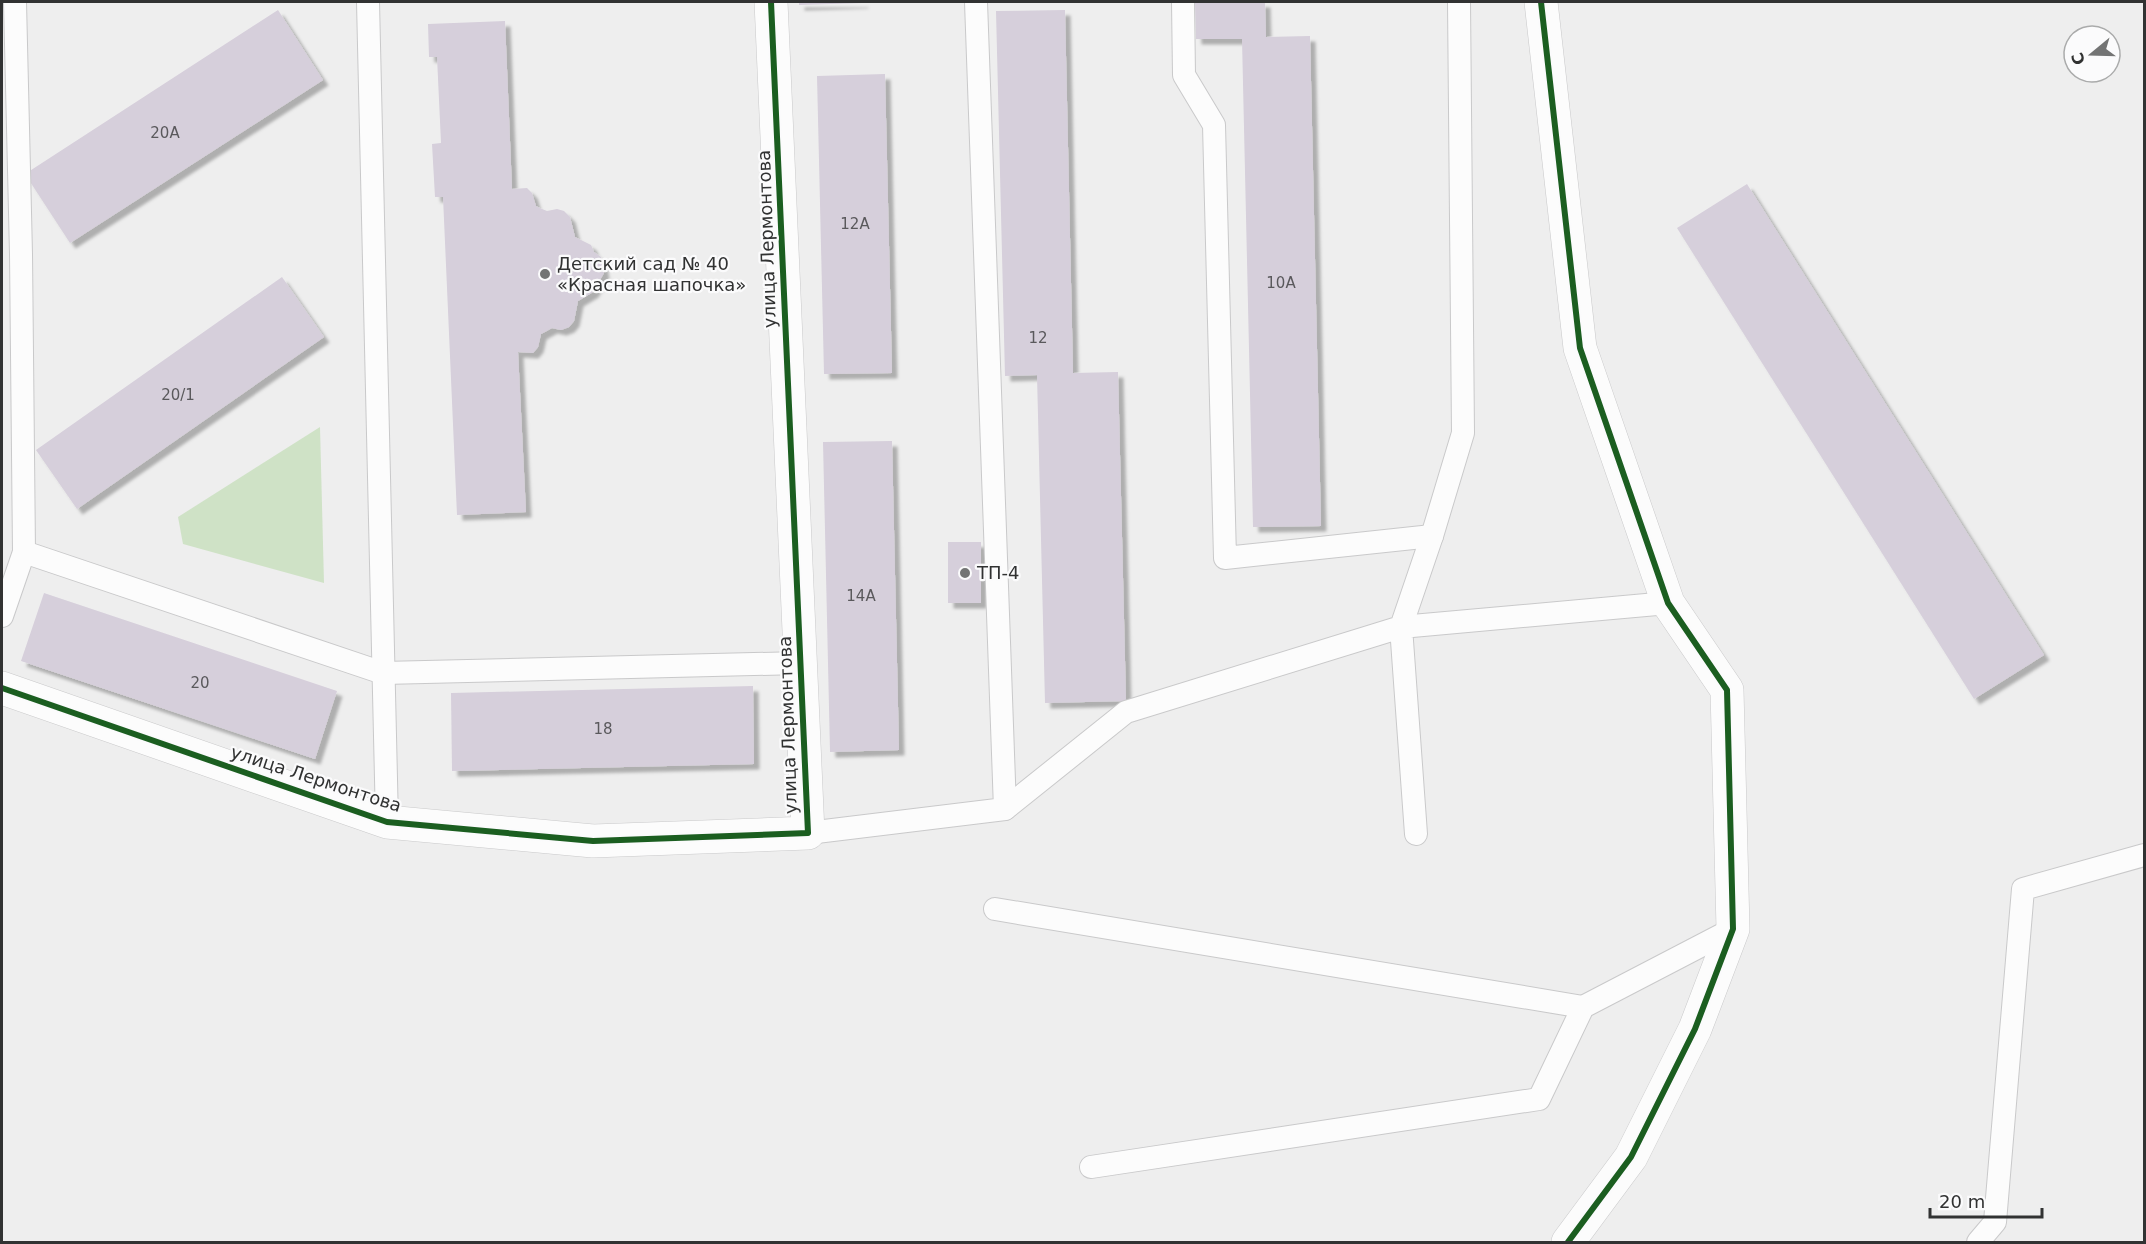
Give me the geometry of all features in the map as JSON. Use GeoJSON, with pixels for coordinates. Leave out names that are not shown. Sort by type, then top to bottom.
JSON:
{"type":"FeatureCollection","features":[{"type":"Feature","properties":{"kind":"street","name":"улица Лермонтова"},"geometry":{"type":"LineString","coordinates":[[2,688],[387,822],[593,841],[808,833],[771,2]]}},
{"type":"Feature","properties":{"kind":"street"},"geometry":{"type":"LineString","coordinates":[[1541,2],[1580,348],[1668,603],[1727,690],[1733,930],[1695,1029],[1631,1156],[1568,1242]]}},
{"type":"Feature","properties":{"kind":"lane"},"geometry":{"type":"LineString","coordinates":[[2,616],[24,552],[21,254],[15,2]]}},
{"type":"Feature","properties":{"kind":"lane"},"geometry":{"type":"LineString","coordinates":[[368,2],[387,822]]}},
{"type":"Feature","properties":{"kind":"lane"},"geometry":{"type":"LineString","coordinates":[[976,2],[1005,809]]}},
{"type":"Feature","properties":{"kind":"lane"},"geometry":{"type":"LineString","coordinates":[[1183,2],[1184,75],[1214,125],[1225,558],[1432,536]]}},
{"type":"Feature","properties":{"kind":"lane"},"geometry":{"type":"LineString","coordinates":[[1416,834],[1401,627],[1432,536],[1463,433],[1460,2]]}},
{"type":"Feature","properties":{"kind":"lane"},"geometry":{"type":"LineString","coordinates":[[24,552],[383,673],[800,663]]}},
{"type":"Feature","properties":{"kind":"lane"},"geometry":{"type":"LineString","coordinates":[[808,833],[1005,809],[1126,712],[1401,627],[1668,603]]}},
{"type":"Feature","properties":{"kind":"lane"},"geometry":{"type":"LineString","coordinates":[[1978,1242],[1995,1222],[2023,889],[2145,855]]}},
{"type":"Feature","properties":{"kind":"lane"},"geometry":{"type":"LineString","coordinates":[[995,909],[1583,1008]]}},
{"type":"Feature","properties":{"kind":"lane"},"geometry":{"type":"LineString","coordinates":[[1091,1167],[1539,1099],[1583,1008],[1733,930]]}},
{"type":"Feature","properties":{"kind":"green space"},"geometry":{"type":"Polygon","coordinates":[[[320,427],[324,583],[183,544],[178,517],[320,427]]]}},
{"type":"Feature","properties":{"kind":"building"},"geometry":{"type":"Polygon","coordinates":[[[799,2],[863,2],[863,3],[799,5],[799,2]]]}},
{"type":"Feature","properties":{"kind":"building"},"geometry":{"type":"Polygon","coordinates":[[[1195,2],[1265,2],[1266,37],[1310,36],[1321,526],[1253,527],[1242,39],[1196,39],[1195,2]]]}},
{"type":"Feature","properties":{"kind":"building"},"geometry":{"type":"Polygon","coordinates":[[[278,10],[323,80],[70,243],[25,174],[278,10]]]}},
{"type":"Feature","properties":{"kind":"building"},"geometry":{"type":"Polygon","coordinates":[[[1065,10],[1073,373],[1118,372],[1126,701],[1045,703],[1037,375],[1005,376],[996,11],[1065,10]]]}},
{"type":"Feature","properties":{"kind":"building"},"geometry":{"type":"Polygon","coordinates":[[[505,21],[512,189],[527,188],[532,193],[536,206],[547,211],[557,209],[564,211],[570,217],[575,237],[591,245],[594,252],[601,257],[604,273],[593,292],[578,301],[574,321],[569,327],[561,330],[552,328],[541,334],[538,347],[533,353],[518,352],[526,512],[457,515],[443,197],[435,197],[432,144],[441,143],[437,57],[429,57],[428,24],[505,21]]]}},
{"type":"Feature","properties":{"kind":"building"},"geometry":{"type":"Polygon","coordinates":[[[885,74],[892,373],[824,374],[817,76],[885,74]]]}},
{"type":"Feature","properties":{"kind":"building"},"geometry":{"type":"Polygon","coordinates":[[[1747,184],[2044,655],[1974,699],[1677,228],[1747,184]]]}},
{"type":"Feature","properties":{"kind":"building"},"geometry":{"type":"Polygon","coordinates":[[[282,277],[324,337],[77,509],[36,450],[282,277]]]}},
{"type":"Feature","properties":{"kind":"building"},"geometry":{"type":"Polygon","coordinates":[[[892,441],[899,750],[830,752],[823,442],[892,441]]]}},
{"type":"Feature","properties":{"kind":"building","name":"ТП-4"},"geometry":{"type":"Polygon","coordinates":[[[948,542],[981,542],[981,603],[948,603],[948,542]]]}},
{"type":"Feature","properties":{"kind":"building"},"geometry":{"type":"Polygon","coordinates":[[[44,593],[337,691],[315,759],[21,661],[44,593]]]}},
{"type":"Feature","properties":{"kind":"building"},"geometry":{"type":"Polygon","coordinates":[[[753,686],[754,764],[452,771],[451,693],[753,686]]]}},
{"type":"Feature","properties":{"kind":"cycle path"},"geometry":{"type":"LineString","coordinates":[[2,688],[387,822],[593,841],[808,833],[771,2]]}},
{"type":"Feature","properties":{"kind":"cycle path"},"geometry":{"type":"LineString","coordinates":[[1541,2],[1580,348],[1668,603],[1727,690],[1733,929],[1695,1029],[1631,1157],[1568,1242]]}},
{"type":"Feature","properties":{"kind":"place","name":"Детский сад № 40 «Красная шапочка»"},"geometry":{"type":"Point","coordinates":[545,274]}},
{"type":"Feature","properties":{"kind":"place","name":"ТП-4"},"geometry":{"type":"Point","coordinates":[965,573]}}]}
